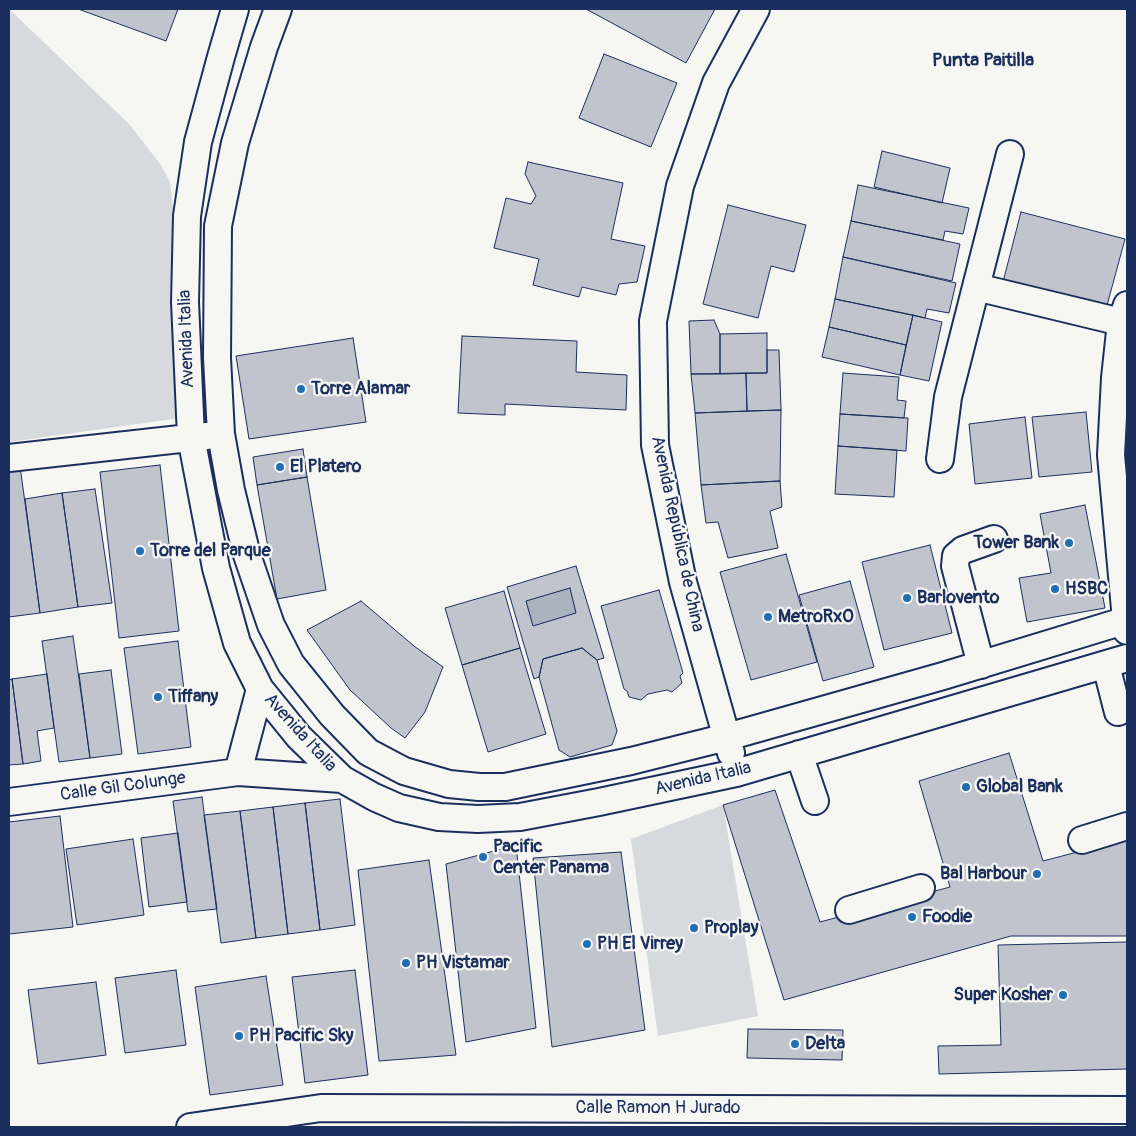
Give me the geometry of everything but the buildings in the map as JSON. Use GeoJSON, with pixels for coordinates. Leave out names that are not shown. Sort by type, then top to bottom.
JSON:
{"type":"FeatureCollection","features":[{"type":"Feature","properties":{"kind":"street","name":"Avenida Italia"},"geometry":{"type":"LineString","coordinates":[[235,9],[198,142],[187,216],[185,302],[191,437],[216,568],[237,643],[260,689],[299,736],[342,779],[374,797],[399,808],[440,817],[478,819],[520,817],[736,773],[1116,662]]}},
{"type":"Feature","properties":{"kind":"street","name":"Avenida Italia"},"geometry":{"type":"LineString","coordinates":[[278,9],[264,47],[235,143],[218,226],[217,358],[221,434],[231,490],[247,555],[271,625],[291,664],[332,716],[368,752],[404,771],[450,784],[479,787],[505,786],[631,761],[727,737],[1127,624]]}},
{"type":"Feature","properties":{"kind":"street","name":"Avenida República de China"},"geometry":{"type":"LineString","coordinates":[[736,773],[683,582],[655,446],[653,321],[680,186],[716,83],[756,9]]}},
{"type":"Feature","properties":{"kind":"street"},"geometry":{"type":"LineString","coordinates":[[940,459],[948,397],[1010,154]]}},
{"type":"Feature","properties":{"kind":"street"},"geometry":{"type":"LineString","coordinates":[[976,287],[1124,313],[1115,378],[1111,456],[1127,624]]}},
{"type":"Feature","properties":{"kind":"street"},"geometry":{"type":"LineString","coordinates":[[9,458],[221,434]]}},
{"type":"Feature","properties":{"kind":"street"},"geometry":{"type":"LineString","coordinates":[[980,665],[955,566],[956,556],[963,550],[994,539]]}},
{"type":"Feature","properties":{"kind":"street"},"geometry":{"type":"LineString","coordinates":[[1116,662],[1118,712]]}},
{"type":"Feature","properties":{"kind":"street"},"geometry":{"type":"LineString","coordinates":[[238,772],[260,689]]}},
{"type":"Feature","properties":{"kind":"street"},"geometry":{"type":"LineString","coordinates":[[799,754],[814,801]]}},
{"type":"Feature","properties":{"kind":"street","name":"Calle Gil Colunge"},"geometry":{"type":"LineString","coordinates":[[9,802],[238,772],[342,779]]}},
{"type":"Feature","properties":{"kind":"street"},"geometry":{"type":"LineString","coordinates":[[1082,840],[1127,826]]}},
{"type":"Feature","properties":{"kind":"street"},"geometry":{"type":"LineString","coordinates":[[848,910],[921,888]]}},
{"type":"Feature","properties":{"kind":"street","name":"Calle Ramon H Jurado"},"geometry":{"type":"LineString","coordinates":[[190,1127],[321,1108],[381,1118],[1077,1119],[1127,1110]]}},
{"type":"Feature","properties":{"kind":"shaded area"},"geometry":{"type":"Polygon","coordinates":[[[9,9],[129,124],[161,165],[170,182],[177,242],[180,418],[9,442],[9,9]]]}},
{"type":"Feature","properties":{"kind":"shaded area"},"geometry":{"type":"Polygon","coordinates":[[[570,588],[576,613],[533,626],[526,601],[570,588]]]}},
{"type":"Feature","properties":{"kind":"shaded area","name":"Proplay"},"geometry":{"type":"Polygon","coordinates":[[[723,805],[758,1016],[658,1036],[631,839],[723,805]]]}},
{"type":"Feature","properties":{"kind":"place","name":"Torre Alamar"},"geometry":{"type":"Point","coordinates":[301,389]}},
{"type":"Feature","properties":{"kind":"place","name":"El Platero"},"geometry":{"type":"Point","coordinates":[280,467]}},
{"type":"Feature","properties":{"kind":"place","name":"Tower Bank"},"geometry":{"type":"Point","coordinates":[1069,543]}},
{"type":"Feature","properties":{"kind":"place","name":"Torre del Parque"},"geometry":{"type":"Point","coordinates":[140,551]}},
{"type":"Feature","properties":{"kind":"place","name":"HSBC"},"geometry":{"type":"Point","coordinates":[1055,589]}},
{"type":"Feature","properties":{"kind":"place","name":"Barlovento"},"geometry":{"type":"Point","coordinates":[907,598]}},
{"type":"Feature","properties":{"kind":"place","name":"MetroRxO"},"geometry":{"type":"Point","coordinates":[768,617]}},
{"type":"Feature","properties":{"kind":"place","name":"Tiffany"},"geometry":{"type":"Point","coordinates":[158,697]}},
{"type":"Feature","properties":{"kind":"place","name":"Global Bank"},"geometry":{"type":"Point","coordinates":[966,787]}},
{"type":"Feature","properties":{"kind":"place","name":"Pacific Center Panama"},"geometry":{"type":"Point","coordinates":[483,857]}},
{"type":"Feature","properties":{"kind":"place","name":"Bal Harbour"},"geometry":{"type":"Point","coordinates":[1037,874]}},
{"type":"Feature","properties":{"kind":"place","name":"Foodie"},"geometry":{"type":"Point","coordinates":[912,917]}},
{"type":"Feature","properties":{"kind":"place","name":"Proplay"},"geometry":{"type":"Point","coordinates":[694,928]}},
{"type":"Feature","properties":{"kind":"place","name":"PH El Virrey"},"geometry":{"type":"Point","coordinates":[587,944]}},
{"type":"Feature","properties":{"kind":"place","name":"PH Vistamar"},"geometry":{"type":"Point","coordinates":[406,963]}},
{"type":"Feature","properties":{"kind":"place","name":"Super Kosher"},"geometry":{"type":"Point","coordinates":[1063,995]}},
{"type":"Feature","properties":{"kind":"place","name":"PH Pacific Sky"},"geometry":{"type":"Point","coordinates":[239,1036]}},
{"type":"Feature","properties":{"kind":"place","name":"Delta"},"geometry":{"type":"Point","coordinates":[795,1044]}},
{"type":"Feature","properties":{"kind":"district","name":"Punta Paitilla"},"geometry":{"type":"Point","coordinates":[983,61]}}]}
